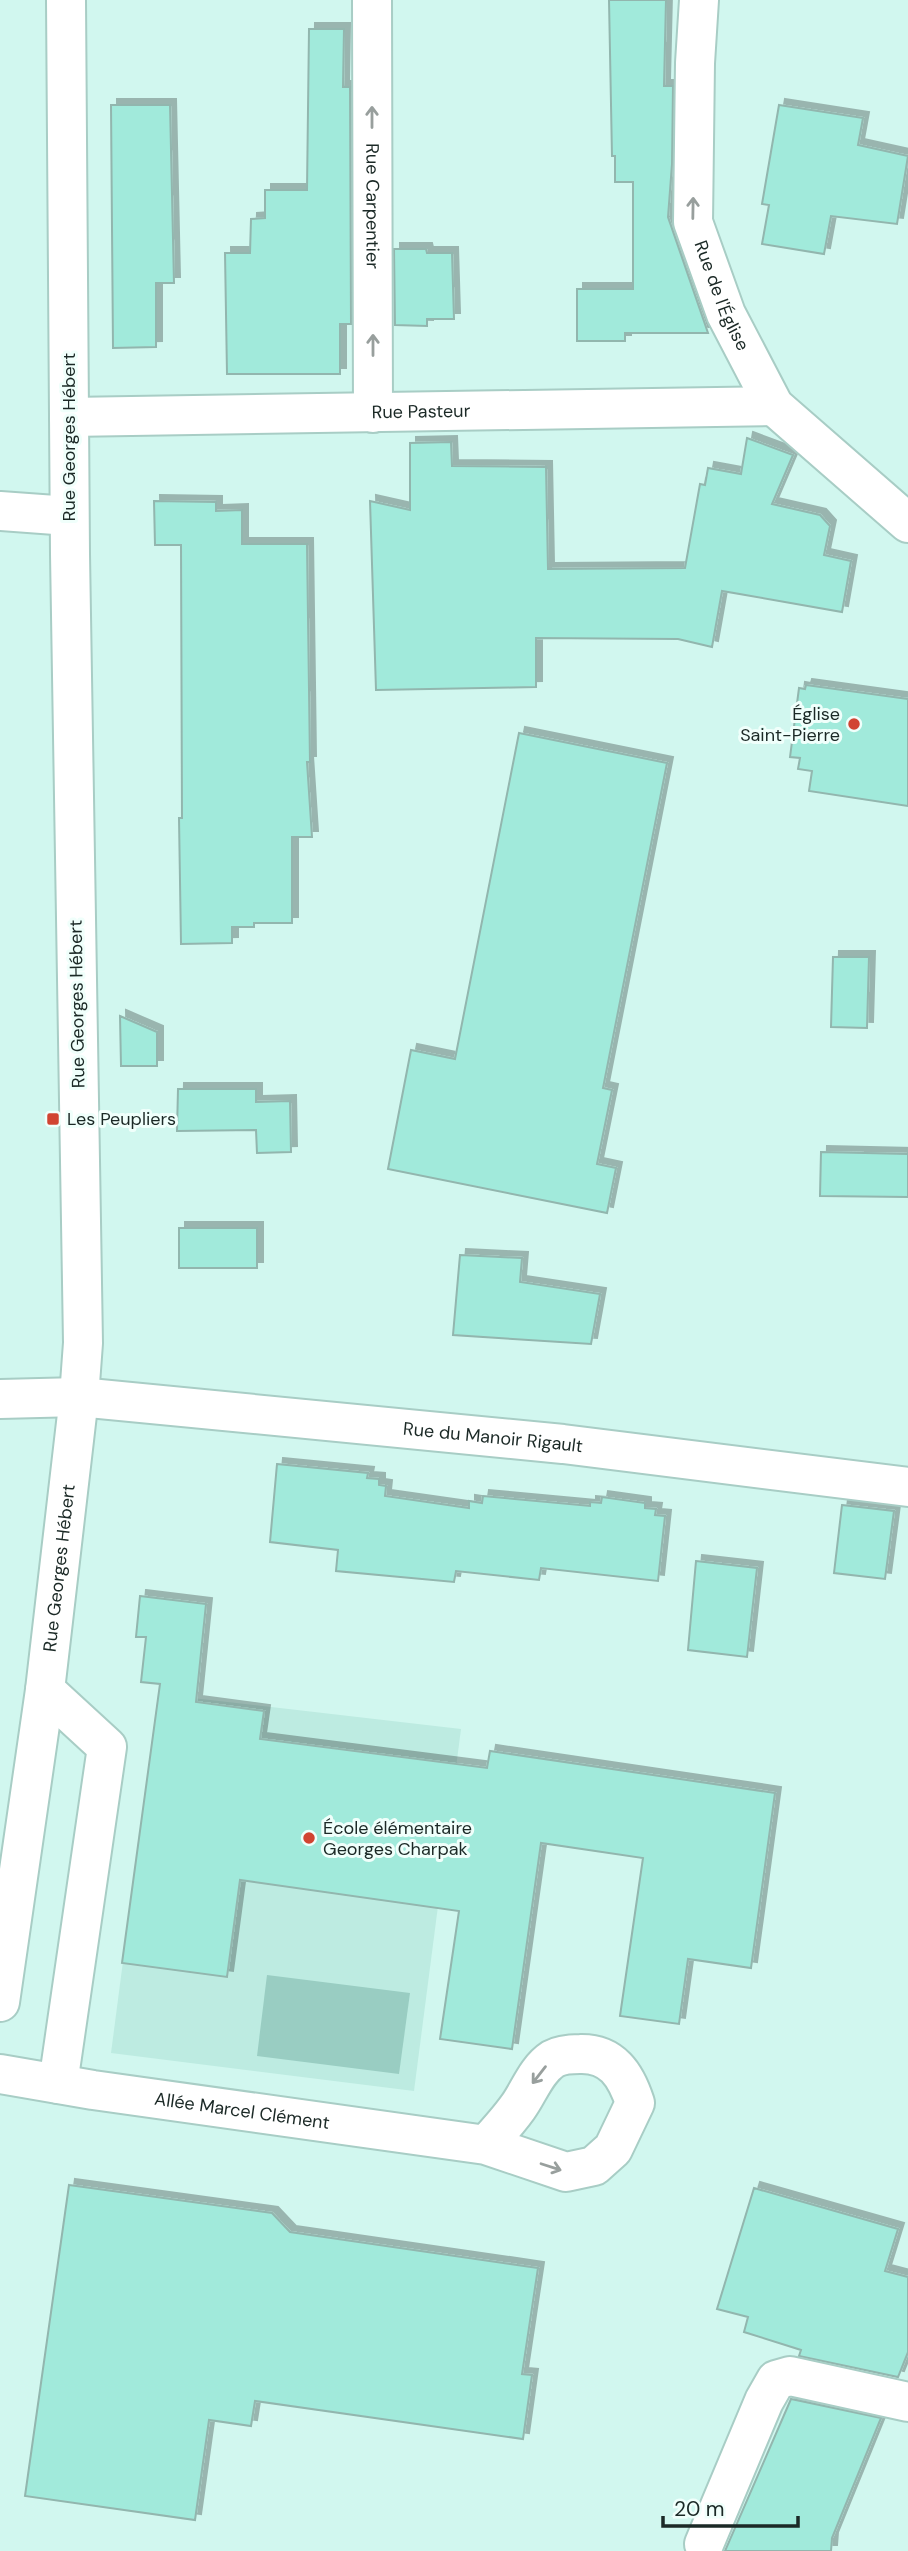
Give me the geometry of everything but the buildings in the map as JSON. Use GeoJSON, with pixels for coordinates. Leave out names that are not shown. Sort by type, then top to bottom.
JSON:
{"type":"FeatureCollection","features":[{"type":"Feature","properties":{"kind":"street","name":"Rue Georges Hébert"},"geometry":{"type":"LineString","coordinates":[[0,2002],[45,1690],[83,1343],[69,516],[66,0]]}},
{"type":"Feature","properties":{"kind":"street","name":"Rue Carpentier"},"geometry":{"type":"LineString","coordinates":[[372,0],[373,413]]}},
{"type":"Feature","properties":{"kind":"street","name":"Rue de l'Église"},"geometry":{"type":"LineString","coordinates":[[699,0],[695,63],[693,222],[726,314],[774,406],[908,523]]}},
{"type":"Feature","properties":{"kind":"street","name":"Rue Pasteur"},"geometry":{"type":"LineString","coordinates":[[69,418],[774,406]]}},
{"type":"Feature","properties":{"kind":"street"},"geometry":{"type":"LineString","coordinates":[[0,511],[69,516]]}},
{"type":"Feature","properties":{"kind":"street","name":"Rue du Manoir Rigault"},"geometry":{"type":"LineString","coordinates":[[0,1399],[79,1397],[563,1444],[908,1487]]}},
{"type":"Feature","properties":{"kind":"street"},"geometry":{"type":"LineString","coordinates":[[45,1690],[107,1747],[58,2084]]}},
{"type":"Feature","properties":{"kind":"street","name":"Allée Marcel Clément"},"geometry":{"type":"LineString","coordinates":[[0,2074],[486,2145]]}},
{"type":"Feature","properties":{"kind":"street"},"geometry":{"type":"LineString","coordinates":[[704,2544],[764,2401],[776,2380],[790,2376],[908,2402]]}},
{"type":"Feature","properties":{"kind":"shaded area"},"geometry":{"type":"Polygon","coordinates":[[[158,1694],[461,1729],[414,2091],[111,2053],[158,1694]]]}},
{"type":"Feature","properties":{"kind":"shaded area"},"geometry":{"type":"Polygon","coordinates":[[[267,1975],[410,1993],[399,2074],[257,2056],[267,1975]]]}},
{"type":"Feature","properties":{"kind":"place","name":"Église Saint-Pierre"},"geometry":{"type":"Point","coordinates":[854,724]}},
{"type":"Feature","properties":{"kind":"place","name":"Les Peupliers"},"geometry":{"type":"Point","coordinates":[53,1119]}},
{"type":"Feature","properties":{"kind":"place","name":"École élémentaire Georges Charpak"},"geometry":{"type":"Point","coordinates":[309,1838]}}]}
